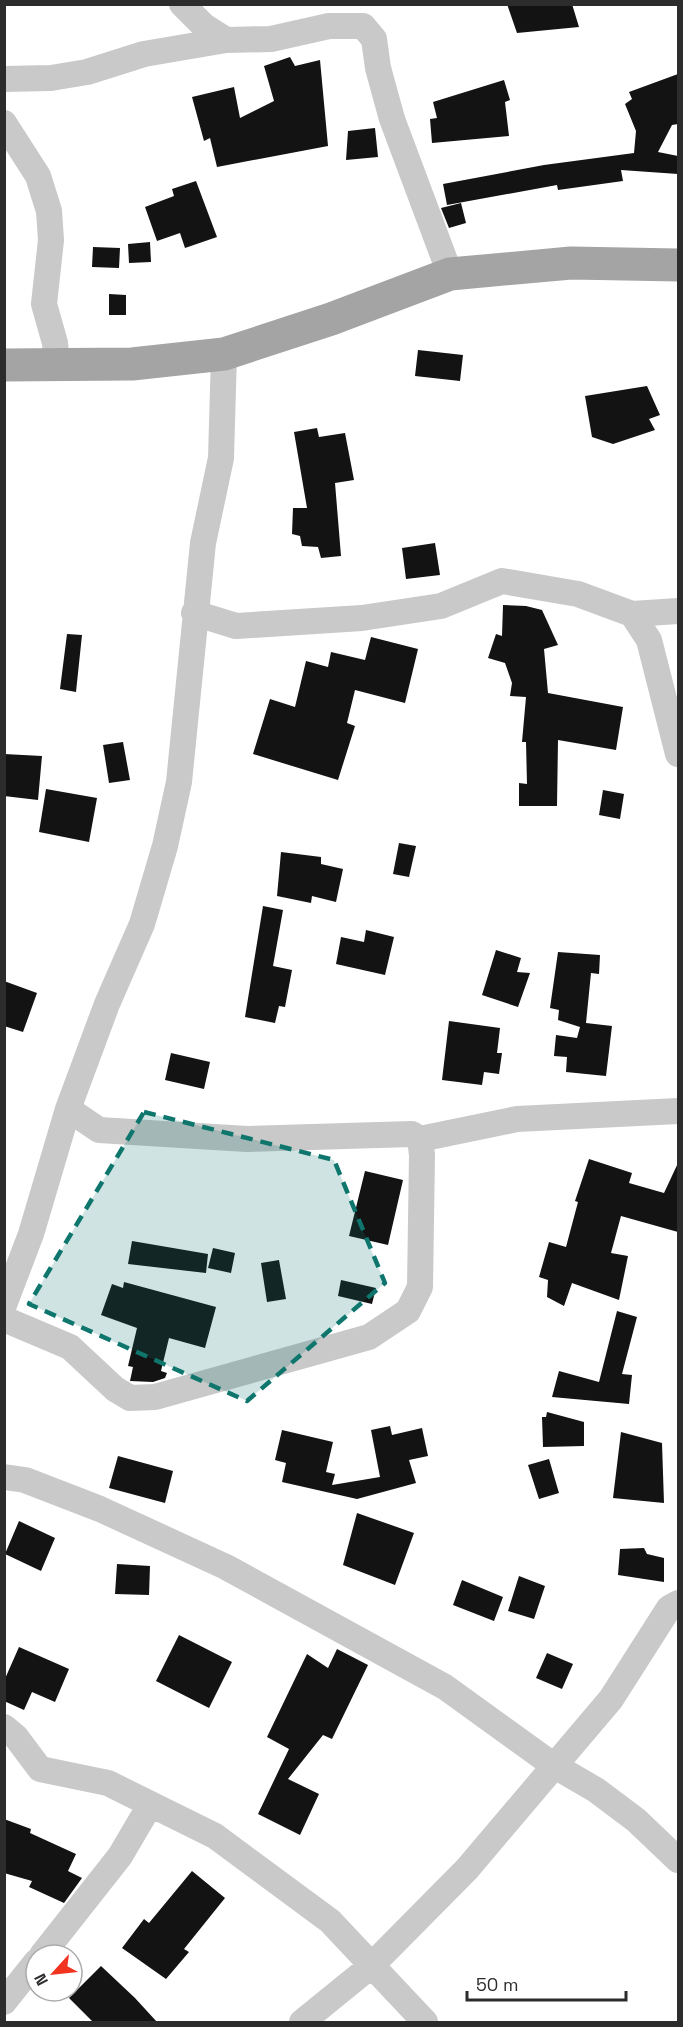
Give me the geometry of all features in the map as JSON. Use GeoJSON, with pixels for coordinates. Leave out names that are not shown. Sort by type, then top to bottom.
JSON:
{"type":"FeatureCollection","features":[{"type":"Feature","properties":{"kind":"main road"},"geometry":{"type":"LineString","coordinates":[[4,365],[132,364],[224,354],[331,319],[450,274],[571,263],[678,265]]}},
{"type":"Feature","properties":{"kind":"street"},"geometry":{"type":"LineString","coordinates":[[182,4],[204,27],[226,40]]}},
{"type":"Feature","properties":{"kind":"street"},"geometry":{"type":"LineString","coordinates":[[4,79],[51,78],[87,72],[144,54],[226,40],[271,39],[328,26],[363,26],[374,39],[378,68],[392,118],[450,274]]}},
{"type":"Feature","properties":{"kind":"street"},"geometry":{"type":"LineString","coordinates":[[4,123],[35,171],[49,210],[51,240],[44,304],[55,343],[57,364]]}},
{"type":"Feature","properties":{"kind":"street"},"geometry":{"type":"LineString","coordinates":[[4,1305],[31,1234],[68,1109],[107,1004],[142,924],[165,846],[179,782],[194,613],[203,543],[221,458],[224,354]]}},
{"type":"Feature","properties":{"kind":"street"},"geometry":{"type":"LineString","coordinates":[[194,613],[236,626],[362,618],[441,606],[502,581],[578,594],[632,614],[678,611]]}},
{"type":"Feature","properties":{"kind":"street"},"geometry":{"type":"LineString","coordinates":[[632,614],[649,640],[678,753]]}},
{"type":"Feature","properties":{"kind":"street"},"geometry":{"type":"LineString","coordinates":[[68,1109],[99,1130],[247,1139],[412,1134],[420,1139],[517,1119],[678,1111]]}},
{"type":"Feature","properties":{"kind":"street"},"geometry":{"type":"LineString","coordinates":[[4,1318],[70,1347],[115,1389],[130,1398],[155,1397],[369,1336],[408,1311],[420,1287],[423,1155],[420,1139]]}},
{"type":"Feature","properties":{"kind":"street"},"geometry":{"type":"LineString","coordinates":[[4,1477],[25,1480],[100,1509],[226,1567],[446,1687],[553,1765],[596,1790],[636,1820],[678,1860]]}},
{"type":"Feature","properties":{"kind":"street"},"geometry":{"type":"LineString","coordinates":[[302,2022],[371,1966],[467,1869],[611,1699],[669,1608],[678,1603]]}},
{"type":"Feature","properties":{"kind":"street"},"geometry":{"type":"LineString","coordinates":[[4,1727],[16,1737],[40,1769],[108,1783],[215,1836],[330,1921],[425,2022]]}},
{"type":"Feature","properties":{"kind":"street"},"geometry":{"type":"LineString","coordinates":[[51,1943],[120,1856],[150,1805]]}},
{"type":"Feature","properties":{"kind":"street"},"geometry":{"type":"LineString","coordinates":[[4,2002],[24,1977]]}},
{"type":"Feature","properties":{"kind":"highlighted area"},"geometry":{"type":"Polygon","coordinates":[[[144,1112],[334,1160],[385,1283],[247,1401],[29,1304],[144,1112]]]}},
{"type":"Feature","properties":{"kind":"building"},"geometry":{"type":"Polygon","coordinates":[[[507,4],[572,4],[579,27],[517,33],[507,4]]]}},
{"type":"Feature","properties":{"kind":"building"},"geometry":{"type":"Polygon","coordinates":[[[290,57],[295,66],[320,60],[328,146],[217,167],[210,138],[204,141],[192,97],[234,87],[240,118],[274,101],[264,66],[290,57]]]}},
{"type":"Feature","properties":{"kind":"building"},"geometry":{"type":"Polygon","coordinates":[[[678,74],[678,124],[672,125],[658,152],[678,156],[678,174],[621,170],[623,181],[558,190],[557,185],[447,205],[443,184],[544,165],[634,153],[636,131],[625,104],[632,99],[629,92],[678,74]]]}},
{"type":"Feature","properties":{"kind":"building"},"geometry":{"type":"Polygon","coordinates":[[[504,80],[510,100],[505,102],[509,136],[432,143],[430,119],[437,118],[433,102],[504,80]]]}},
{"type":"Feature","properties":{"kind":"building"},"geometry":{"type":"Polygon","coordinates":[[[375,128],[378,157],[346,160],[348,131],[375,128]]]}},
{"type":"Feature","properties":{"kind":"building"},"geometry":{"type":"Polygon","coordinates":[[[196,181],[217,237],[185,248],[180,233],[157,241],[145,207],[174,196],[172,189],[196,181]]]}},
{"type":"Feature","properties":{"kind":"building"},"geometry":{"type":"Polygon","coordinates":[[[461,203],[466,223],[449,228],[441,208],[461,203]]]}},
{"type":"Feature","properties":{"kind":"building"},"geometry":{"type":"Polygon","coordinates":[[[150,242],[151,262],[129,263],[128,244],[150,242]]]}},
{"type":"Feature","properties":{"kind":"building"},"geometry":{"type":"Polygon","coordinates":[[[93,247],[120,248],[119,268],[92,267],[93,247]]]}},
{"type":"Feature","properties":{"kind":"building"},"geometry":{"type":"Polygon","coordinates":[[[109,294],[126,295],[126,315],[109,315],[109,294]]]}},
{"type":"Feature","properties":{"kind":"building"},"geometry":{"type":"Polygon","coordinates":[[[418,350],[463,355],[460,381],[415,376],[418,350]]]}},
{"type":"Feature","properties":{"kind":"building"},"geometry":{"type":"Polygon","coordinates":[[[647,386],[660,415],[649,419],[655,430],[613,444],[592,437],[585,396],[647,386]]]}},
{"type":"Feature","properties":{"kind":"building"},"geometry":{"type":"Polygon","coordinates":[[[317,428],[319,437],[345,433],[354,480],[335,483],[341,556],[321,558],[318,547],[302,546],[300,536],[292,534],[293,508],[307,508],[294,432],[317,428]]]}},
{"type":"Feature","properties":{"kind":"building"},"geometry":{"type":"Polygon","coordinates":[[[435,543],[440,575],[406,579],[402,548],[435,543]]]}},
{"type":"Feature","properties":{"kind":"building"},"geometry":{"type":"Polygon","coordinates":[[[503,605],[526,606],[542,610],[558,645],[544,649],[548,693],[623,707],[616,750],[558,740],[557,806],[519,806],[519,783],[527,784],[526,742],[522,742],[526,697],[510,696],[512,683],[505,663],[488,658],[496,634],[502,636],[503,605]]]}},
{"type":"Feature","properties":{"kind":"building"},"geometry":{"type":"Polygon","coordinates":[[[67,634],[82,635],[76,692],[60,689],[67,634]]]}},
{"type":"Feature","properties":{"kind":"building"},"geometry":{"type":"Polygon","coordinates":[[[371,637],[418,649],[405,703],[355,690],[347,723],[355,726],[338,780],[253,754],[270,699],[295,707],[306,661],[328,667],[331,652],[365,660],[371,637]]]}},
{"type":"Feature","properties":{"kind":"building"},"geometry":{"type":"Polygon","coordinates":[[[123,742],[130,780],[109,783],[103,745],[123,742]]]}},
{"type":"Feature","properties":{"kind":"building"},"geometry":{"type":"Polygon","coordinates":[[[4,754],[42,756],[38,800],[4,796],[4,754]]]}},
{"type":"Feature","properties":{"kind":"building"},"geometry":{"type":"Polygon","coordinates":[[[46,789],[97,798],[89,842],[39,832],[46,789]]]}},
{"type":"Feature","properties":{"kind":"building"},"geometry":{"type":"Polygon","coordinates":[[[603,790],[624,794],[620,819],[599,815],[603,790]]]}},
{"type":"Feature","properties":{"kind":"building"},"geometry":{"type":"Polygon","coordinates":[[[399,843],[416,846],[409,877],[393,874],[399,843]]]}},
{"type":"Feature","properties":{"kind":"building"},"geometry":{"type":"Polygon","coordinates":[[[281,852],[321,857],[321,864],[343,869],[336,902],[312,896],[311,903],[277,896],[281,852]]]}},
{"type":"Feature","properties":{"kind":"building"},"geometry":{"type":"Polygon","coordinates":[[[263,906],[283,910],[273,966],[292,970],[285,1007],[279,1006],[275,1023],[245,1017],[263,906]]]}},
{"type":"Feature","properties":{"kind":"building"},"geometry":{"type":"Polygon","coordinates":[[[366,930],[394,937],[385,975],[336,964],[341,937],[364,942],[366,930]]]}},
{"type":"Feature","properties":{"kind":"building"},"geometry":{"type":"Polygon","coordinates":[[[496,950],[521,958],[517,972],[530,973],[518,1007],[482,995],[496,950]]]}},
{"type":"Feature","properties":{"kind":"building"},"geometry":{"type":"Polygon","coordinates":[[[558,952],[600,955],[599,974],[591,973],[586,1023],[612,1026],[606,1076],[566,1072],[567,1057],[554,1056],[556,1035],[577,1038],[580,1027],[558,1020],[559,1010],[550,1008],[558,952]]]}},
{"type":"Feature","properties":{"kind":"building"},"geometry":{"type":"Polygon","coordinates":[[[4,981],[37,993],[23,1032],[4,1026],[4,981]]]}},
{"type":"Feature","properties":{"kind":"building"},"geometry":{"type":"Polygon","coordinates":[[[449,1021],[500,1028],[497,1053],[502,1053],[499,1074],[484,1072],[482,1085],[442,1080],[449,1021]]]}},
{"type":"Feature","properties":{"kind":"building"},"geometry":{"type":"Polygon","coordinates":[[[171,1053],[210,1062],[204,1089],[165,1080],[171,1053]]]}},
{"type":"Feature","properties":{"kind":"building"},"geometry":{"type":"Polygon","coordinates":[[[589,1159],[632,1173],[629,1183],[664,1193],[678,1163],[678,1232],[621,1216],[611,1253],[628,1256],[619,1300],[572,1283],[564,1306],[547,1297],[548,1280],[539,1277],[549,1242],[566,1247],[578,1202],[575,1201],[589,1159]]]}},
{"type":"Feature","properties":{"kind":"building"},"geometry":{"type":"Polygon","coordinates":[[[365,1171],[403,1180],[388,1245],[349,1236],[365,1171]]]}},
{"type":"Feature","properties":{"kind":"building"},"geometry":{"type":"Polygon","coordinates":[[[132,1241],[208,1254],[206,1273],[128,1264],[132,1241]]]}},
{"type":"Feature","properties":{"kind":"building"},"geometry":{"type":"Polygon","coordinates":[[[213,1248],[235,1253],[231,1273],[208,1268],[213,1248]]]}},
{"type":"Feature","properties":{"kind":"building"},"geometry":{"type":"Polygon","coordinates":[[[279,1260],[286,1299],[267,1302],[261,1263],[279,1260]]]}},
{"type":"Feature","properties":{"kind":"building"},"geometry":{"type":"Polygon","coordinates":[[[341,1280],[376,1288],[372,1304],[338,1296],[341,1280]]]}},
{"type":"Feature","properties":{"kind":"building"},"geometry":{"type":"Polygon","coordinates":[[[124,1282],[216,1307],[205,1348],[169,1338],[161,1371],[167,1373],[165,1378],[153,1382],[130,1381],[133,1367],[128,1366],[137,1328],[101,1315],[112,1284],[123,1288],[124,1282]]]}},
{"type":"Feature","properties":{"kind":"building"},"geometry":{"type":"Polygon","coordinates":[[[617,1311],[637,1317],[622,1374],[632,1375],[629,1404],[552,1397],[559,1371],[599,1382],[617,1311]]]}},
{"type":"Feature","properties":{"kind":"building"},"geometry":{"type":"Polygon","coordinates":[[[547,1412],[584,1422],[584,1446],[543,1447],[542,1417],[546,1417],[547,1412]]]}},
{"type":"Feature","properties":{"kind":"building"},"geometry":{"type":"Polygon","coordinates":[[[390,1426],[392,1435],[422,1428],[428,1456],[409,1460],[416,1483],[357,1499],[282,1482],[286,1463],[275,1460],[282,1430],[333,1442],[326,1472],[335,1474],[332,1485],[380,1477],[371,1430],[390,1426]]]}},
{"type":"Feature","properties":{"kind":"building"},"geometry":{"type":"Polygon","coordinates":[[[621,1432],[662,1443],[664,1503],[613,1498],[621,1432]]]}},
{"type":"Feature","properties":{"kind":"building"},"geometry":{"type":"Polygon","coordinates":[[[118,1456],[173,1471],[165,1503],[109,1488],[118,1456]]]}},
{"type":"Feature","properties":{"kind":"building"},"geometry":{"type":"Polygon","coordinates":[[[549,1459],[559,1493],[539,1499],[528,1465],[549,1459]]]}},
{"type":"Feature","properties":{"kind":"building"},"geometry":{"type":"Polygon","coordinates":[[[357,1513],[414,1533],[395,1585],[343,1565],[357,1513]]]}},
{"type":"Feature","properties":{"kind":"building"},"geometry":{"type":"Polygon","coordinates":[[[19,1521],[55,1538],[41,1571],[5,1554],[19,1521]]]}},
{"type":"Feature","properties":{"kind":"building"},"geometry":{"type":"Polygon","coordinates":[[[644,1548],[647,1554],[664,1558],[664,1582],[618,1575],[620,1549],[644,1548]]]}},
{"type":"Feature","properties":{"kind":"building"},"geometry":{"type":"Polygon","coordinates":[[[117,1564],[150,1566],[149,1595],[115,1594],[117,1564]]]}},
{"type":"Feature","properties":{"kind":"building"},"geometry":{"type":"Polygon","coordinates":[[[519,1576],[545,1586],[534,1619],[508,1611],[519,1576]]]}},
{"type":"Feature","properties":{"kind":"building"},"geometry":{"type":"Polygon","coordinates":[[[462,1580],[503,1597],[494,1621],[453,1605],[462,1580]]]}},
{"type":"Feature","properties":{"kind":"building"},"geometry":{"type":"Polygon","coordinates":[[[179,1635],[232,1662],[209,1708],[156,1681],[179,1635]]]}},
{"type":"Feature","properties":{"kind":"building"},"geometry":{"type":"Polygon","coordinates":[[[19,1647],[69,1669],[55,1702],[32,1692],[24,1710],[4,1701],[4,1681],[19,1647]]]}},
{"type":"Feature","properties":{"kind":"building"},"geometry":{"type":"Polygon","coordinates":[[[337,1649],[368,1665],[332,1739],[323,1735],[288,1779],[319,1794],[300,1835],[258,1814],[289,1749],[267,1737],[307,1654],[328,1668],[337,1649]]]}},
{"type":"Feature","properties":{"kind":"building"},"geometry":{"type":"Polygon","coordinates":[[[547,1653],[573,1664],[562,1689],[536,1678],[547,1653]]]}},
{"type":"Feature","properties":{"kind":"building"},"geometry":{"type":"Polygon","coordinates":[[[4,1819],[31,1829],[30,1833],[76,1854],[68,1871],[82,1878],[64,1903],[29,1887],[32,1881],[4,1873],[4,1819]]]}},
{"type":"Feature","properties":{"kind":"building"},"geometry":{"type":"Polygon","coordinates":[[[192,1871],[225,1898],[184,1949],[189,1952],[166,1979],[122,1948],[144,1919],[149,1923],[192,1871]]]}},
{"type":"Feature","properties":{"kind":"building"},"geometry":{"type":"Polygon","coordinates":[[[101,1966],[157,2022],[93,2022],[74,2003],[84,2003],[84,1983],[101,1966]]]}}]}
